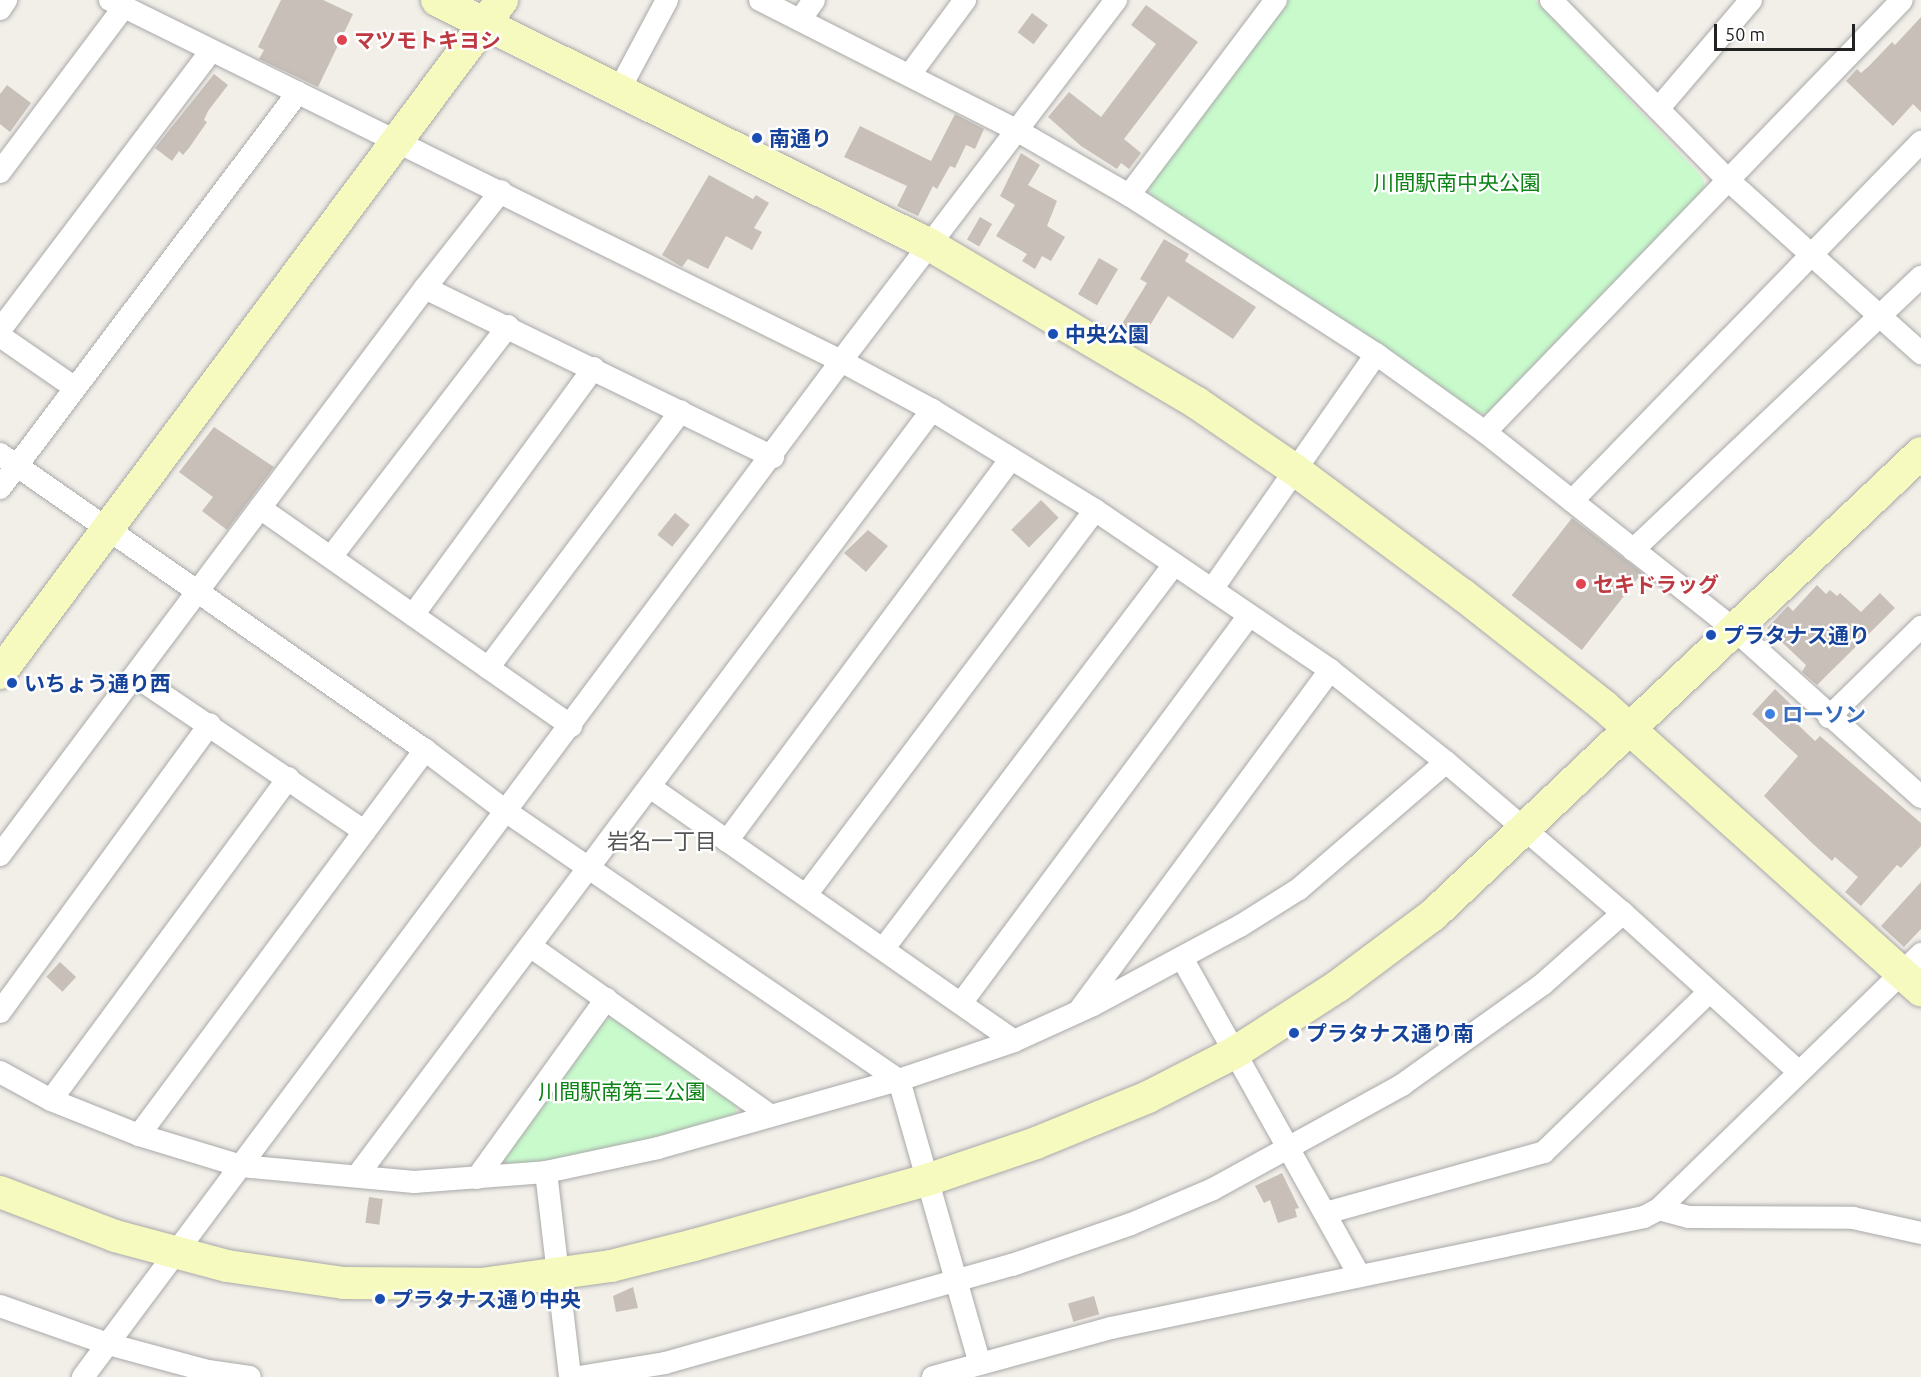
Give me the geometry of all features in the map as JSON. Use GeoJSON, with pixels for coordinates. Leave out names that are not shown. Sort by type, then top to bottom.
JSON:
{"type":"FeatureCollection","features":[{"type":"Feature","properties":{"kind":"street"},"geometry":{"type":"LineString","coordinates":[[0,9],[6,0]]}},
{"type":"Feature","properties":{"kind":"street"},"geometry":{"type":"LineString","coordinates":[[437,0],[493,12],[620,90],[930,245],[1069,324],[1295,470],[1472,601],[1631,730],[1914,972],[1798,1071],[1659,1209],[1644,1217],[1111,1328],[933,1377]]}},
{"type":"Feature","properties":{"kind":"street"},"geometry":{"type":"LineString","coordinates":[[620,90],[667,0]]}},
{"type":"Feature","properties":{"kind":"street"},"geometry":{"type":"LineString","coordinates":[[760,0],[911,73],[1018,130],[1129,195],[1376,354],[1485,432],[1735,630],[1829,717],[1920,794]]}},
{"type":"Feature","properties":{"kind":"street"},"geometry":{"type":"LineString","coordinates":[[800,20],[814,0]]}},
{"type":"Feature","properties":{"kind":"street"},"geometry":{"type":"LineString","coordinates":[[911,73],[964,0]]}},
{"type":"Feature","properties":{"kind":"street"},"geometry":{"type":"LineString","coordinates":[[83,1377],[773,457],[841,361],[1116,0]]}},
{"type":"Feature","properties":{"kind":"street"},"geometry":{"type":"LineString","coordinates":[[1129,195],[1276,0]]}},
{"type":"Feature","properties":{"kind":"street"},"geometry":{"type":"LineString","coordinates":[[1551,0],[1727,179],[1921,353]]}},
{"type":"Feature","properties":{"kind":"street"},"geometry":{"type":"LineString","coordinates":[[1658,109],[1751,0]]}},
{"type":"Feature","properties":{"kind":"street"},"geometry":{"type":"LineString","coordinates":[[1485,432],[1902,0]]}},
{"type":"Feature","properties":{"kind":"street"},"geometry":{"type":"LineString","coordinates":[[0,172],[117,4],[210,52],[501,191],[841,361],[932,410],[1095,510],[1213,588],[1249,616],[1330,670],[1526,828],[1798,1071]]}},
{"type":"Feature","properties":{"kind":"street"},"geometry":{"type":"LineString","coordinates":[[0,673],[493,12]]}},
{"type":"Feature","properties":{"kind":"street"},"geometry":{"type":"LineString","coordinates":[[0,330],[210,52]]}},
{"type":"Feature","properties":{"kind":"street"},"geometry":{"type":"LineString","coordinates":[[0,488],[8,459],[75,388],[298,93]]}},
{"type":"Feature","properties":{"kind":"street"},"geometry":{"type":"LineString","coordinates":[[1572,501],[1921,142]]}},
{"type":"Feature","properties":{"kind":"street"},"geometry":{"type":"LineString","coordinates":[[0,855],[425,288],[501,191]]}},
{"type":"Feature","properties":{"kind":"street"},"geometry":{"type":"LineString","coordinates":[[1633,550],[1921,277]]}},
{"type":"Feature","properties":{"kind":"street"},"geometry":{"type":"LineString","coordinates":[[425,288],[508,326],[773,457]]}},
{"type":"Feature","properties":{"kind":"street"},"geometry":{"type":"LineString","coordinates":[[331,557],[508,326]]}},
{"type":"Feature","properties":{"kind":"street"},"geometry":{"type":"LineString","coordinates":[[0,336],[75,388]]}},
{"type":"Feature","properties":{"kind":"street"},"geometry":{"type":"LineString","coordinates":[[1213,588],[1376,354]]}},
{"type":"Feature","properties":{"kind":"street"},"geometry":{"type":"LineString","coordinates":[[412,615],[594,368]]}},
{"type":"Feature","properties":{"kind":"street"},"geometry":{"type":"LineString","coordinates":[[357,1176],[932,410]]}},
{"type":"Feature","properties":{"kind":"street"},"geometry":{"type":"LineString","coordinates":[[488,668],[681,411]]}},
{"type":"Feature","properties":{"kind":"street"},"geometry":{"type":"LineString","coordinates":[[0,1192],[115,1236],[175,1254],[256,1271],[344,1283],[481,1284],[560,1275],[694,1245],[927,1180],[1090,1122],[1234,1053],[1391,947],[1456,894],[1921,453]]}},
{"type":"Feature","properties":{"kind":"street"},"geometry":{"type":"LineString","coordinates":[[8,459],[424,750],[507,812],[899,1080],[980,1364]]}},
{"type":"Feature","properties":{"kind":"street"},"geometry":{"type":"LineString","coordinates":[[727,841],[1011,459]]}},
{"type":"Feature","properties":{"kind":"street"},"geometry":{"type":"LineString","coordinates":[[260,508],[571,726]]}},
{"type":"Feature","properties":{"kind":"street"},"geometry":{"type":"LineString","coordinates":[[806,895],[1095,510]]}},
{"type":"Feature","properties":{"kind":"street"},"geometry":{"type":"LineString","coordinates":[[884,948],[1174,564]]}},
{"type":"Feature","properties":{"kind":"street"},"geometry":{"type":"LineString","coordinates":[[962,1002],[1249,616]]}},
{"type":"Feature","properties":{"kind":"street"},"geometry":{"type":"LineString","coordinates":[[1829,717],[1921,627]]}},
{"type":"Feature","properties":{"kind":"street"},"geometry":{"type":"LineString","coordinates":[[1078,1012],[1330,670]]}},
{"type":"Feature","properties":{"kind":"street"},"geometry":{"type":"LineString","coordinates":[[135,676],[210,724],[364,831]]}},
{"type":"Feature","properties":{"kind":"street"},"geometry":{"type":"LineString","coordinates":[[0,1012],[210,724]]}},
{"type":"Feature","properties":{"kind":"street"},"geometry":{"type":"LineString","coordinates":[[139,1135],[424,750]]}},
{"type":"Feature","properties":{"kind":"street"},"geometry":{"type":"LineString","coordinates":[[0,1072],[51,1100],[139,1135],[241,1166],[414,1182],[546,1172],[658,1148],[899,1080],[1014,1041],[1078,1012],[1182,958],[1299,889],[1446,762]]}},
{"type":"Feature","properties":{"kind":"street"},"geometry":{"type":"LineString","coordinates":[[51,1100],[288,778]]}},
{"type":"Feature","properties":{"kind":"street"},"geometry":{"type":"LineString","coordinates":[[650,787],[962,1002],[1014,1041]]}},
{"type":"Feature","properties":{"kind":"street"},"geometry":{"type":"LineString","coordinates":[[579,1377],[665,1363],[956,1280],[1131,1224],[1213,1189],[1290,1150],[1377,1101],[1457,1048],[1543,984],[1623,914]]}},
{"type":"Feature","properties":{"kind":"street"},"geometry":{"type":"LineString","coordinates":[[530,946],[771,1115]]}},
{"type":"Feature","properties":{"kind":"street"},"geometry":{"type":"LineString","coordinates":[[1182,958],[1360,1276]]}},
{"type":"Feature","properties":{"kind":"street"},"geometry":{"type":"LineString","coordinates":[[1326,1213],[1544,1152],[1708,993]]}},
{"type":"Feature","properties":{"kind":"street"},"geometry":{"type":"LineString","coordinates":[[477,1178],[606,999]]}},
{"type":"Feature","properties":{"kind":"street"},"geometry":{"type":"LineString","coordinates":[[546,1172],[560,1275],[570,1377]]}},
{"type":"Feature","properties":{"kind":"street"},"geometry":{"type":"LineString","coordinates":[[1659,1209],[1689,1217],[1853,1218],[1921,1233]]}},
{"type":"Feature","properties":{"kind":"street"},"geometry":{"type":"LineString","coordinates":[[3,1314],[206,1374],[250,1377]]}},
{"type":"Feature","properties":{"kind":"green space","name":"川間駅南中央公園"},"geometry":{"type":"Polygon","coordinates":[[[1287,0],[1535,0],[1703,178],[1705,190],[1493,413],[1474,413],[1151,198],[1148,184],[1287,0]]]}},
{"type":"Feature","properties":{"kind":"green space","name":"川間駅南第三公園"},"geometry":{"type":"Polygon","coordinates":[[[617,1018],[736,1103],[737,1116],[638,1144],[509,1169],[501,1155],[605,1020],[617,1018]]]}},
{"type":"Feature","properties":{"kind":"building"},"geometry":{"type":"Polygon","coordinates":[[[281,0],[323,0],[353,14],[318,87],[259,59],[264,50],[258,47],[281,0]]]}},
{"type":"Feature","properties":{"kind":"building"},"geometry":{"type":"Polygon","coordinates":[[[1146,5],[1198,42],[1124,139],[1141,153],[1129,169],[1121,163],[1117,169],[1081,146],[1048,117],[1069,92],[1101,117],[1156,44],[1131,25],[1146,5]]]}},
{"type":"Feature","properties":{"kind":"building"},"geometry":{"type":"Polygon","coordinates":[[[1032,13],[1048,25],[1034,44],[1018,32],[1032,13]]]}},
{"type":"Feature","properties":{"kind":"building"},"geometry":{"type":"Polygon","coordinates":[[[1921,17],[1921,112],[1913,104],[1893,126],[1846,81],[1857,69],[1861,73],[1892,42],[1895,45],[1921,17]]]}},
{"type":"Feature","properties":{"kind":"building"},"geometry":{"type":"Polygon","coordinates":[[[214,74],[228,85],[208,111],[204,120],[207,122],[189,148],[183,155],[179,151],[172,161],[155,148],[214,74]]]}},
{"type":"Feature","properties":{"kind":"building"},"geometry":{"type":"Polygon","coordinates":[[[7,85],[31,103],[10,132],[0,124],[0,94],[7,85]]]}},
{"type":"Feature","properties":{"kind":"building"},"geometry":{"type":"Polygon","coordinates":[[[955,114],[984,129],[975,149],[966,145],[955,168],[950,166],[937,189],[933,186],[918,216],[897,206],[907,186],[844,157],[860,126],[931,161],[955,114]]]}},
{"type":"Feature","properties":{"kind":"building"},"geometry":{"type":"Polygon","coordinates":[[[1021,153],[1040,165],[1028,185],[1057,201],[1047,226],[1065,237],[1051,261],[1042,256],[1035,269],[1022,261],[1027,254],[996,236],[1015,205],[1000,196],[1021,153]]]}},
{"type":"Feature","properties":{"kind":"building"},"geometry":{"type":"Polygon","coordinates":[[[709,175],[753,199],[756,195],[769,203],[754,228],[762,232],[752,250],[726,236],[708,269],[688,259],[682,267],[662,255],[709,175]]]}},
{"type":"Feature","properties":{"kind":"building"},"geometry":{"type":"Polygon","coordinates":[[[980,217],[992,224],[979,247],[967,240],[980,217]]]}},
{"type":"Feature","properties":{"kind":"building"},"geometry":{"type":"Polygon","coordinates":[[[1164,239],[1189,254],[1185,261],[1256,307],[1233,339],[1168,296],[1141,340],[1120,327],[1147,283],[1140,279],[1164,239]]]}},
{"type":"Feature","properties":{"kind":"building"},"geometry":{"type":"Polygon","coordinates":[[[1099,258],[1118,269],[1097,305],[1078,294],[1099,258]]]}},
{"type":"Feature","properties":{"kind":"building"},"geometry":{"type":"Polygon","coordinates":[[[214,427],[274,467],[227,530],[202,511],[213,497],[179,472],[214,427]]]}},
{"type":"Feature","properties":{"kind":"building"},"geometry":{"type":"Polygon","coordinates":[[[1041,500],[1059,518],[1029,547],[1011,530],[1041,500]]]}},
{"type":"Feature","properties":{"kind":"building"},"geometry":{"type":"Polygon","coordinates":[[[675,513],[690,525],[672,547],[657,535],[675,513]]]}},
{"type":"Feature","properties":{"kind":"building"},"geometry":{"type":"Polygon","coordinates":[[[1572,518],[1642,573],[1582,650],[1512,595],[1572,518]]]}},
{"type":"Feature","properties":{"kind":"building"},"geometry":{"type":"Polygon","coordinates":[[[868,530],[888,546],[866,572],[844,553],[868,530]]]}},
{"type":"Feature","properties":{"kind":"building"},"geometry":{"type":"Polygon","coordinates":[[[1817,585],[1826,594],[1830,590],[1837,596],[1840,593],[1861,612],[1880,593],[1895,608],[1817,685],[1802,672],[1806,665],[1767,628],[1788,606],[1793,611],[1817,585]]]}},
{"type":"Feature","properties":{"kind":"building"},"geometry":{"type":"Polygon","coordinates":[[[1775,689],[1801,714],[1794,721],[1815,741],[1820,736],[1921,823],[1921,846],[1901,868],[1897,865],[1861,906],[1845,892],[1858,877],[1835,857],[1832,861],[1764,796],[1798,756],[1752,714],[1775,689]]]}},
{"type":"Feature","properties":{"kind":"building"},"geometry":{"type":"Polygon","coordinates":[[[1921,882],[1921,929],[1904,947],[1881,926],[1921,882]]]}},
{"type":"Feature","properties":{"kind":"building"},"geometry":{"type":"Polygon","coordinates":[[[60,962],[76,977],[62,992],[46,977],[60,962]]]}},
{"type":"Feature","properties":{"kind":"building"},"geometry":{"type":"Polygon","coordinates":[[[1282,1173],[1299,1208],[1295,1209],[1297,1217],[1278,1223],[1270,1200],[1264,1203],[1255,1186],[1282,1173]]]}},
{"type":"Feature","properties":{"kind":"building"},"geometry":{"type":"Polygon","coordinates":[[[369,1197],[383,1199],[379,1225],[365,1223],[369,1197]]]}},
{"type":"Feature","properties":{"kind":"building"},"geometry":{"type":"Polygon","coordinates":[[[633,1287],[638,1308],[616,1312],[613,1296],[633,1287]]]}},
{"type":"Feature","properties":{"kind":"building"},"geometry":{"type":"Polygon","coordinates":[[[1094,1296],[1099,1314],[1073,1322],[1068,1303],[1094,1296]]]}},
{"type":"Feature","properties":{"kind":"place","name":"マツモトキヨシ"},"geometry":{"type":"Point","coordinates":[342,40]}},
{"type":"Feature","properties":{"kind":"place","name":"南通り"},"geometry":{"type":"Point","coordinates":[757,138]}},
{"type":"Feature","properties":{"kind":"place","name":"中央公園"},"geometry":{"type":"Point","coordinates":[1053,334]}},
{"type":"Feature","properties":{"kind":"place","name":"セキドラッグ"},"geometry":{"type":"Point","coordinates":[1581,584]}},
{"type":"Feature","properties":{"kind":"place","name":"プラタナス通り"},"geometry":{"type":"Point","coordinates":[1711,635]}},
{"type":"Feature","properties":{"kind":"place","name":"いちょう通り西"},"geometry":{"type":"Point","coordinates":[12,683]}},
{"type":"Feature","properties":{"kind":"place","name":"ローソン"},"geometry":{"type":"Point","coordinates":[1770,714]}},
{"type":"Feature","properties":{"kind":"place","name":"プラタナス通り南"},"geometry":{"type":"Point","coordinates":[1294,1033]}},
{"type":"Feature","properties":{"kind":"place","name":"プラタナス通り中央"},"geometry":{"type":"Point","coordinates":[380,1299]}},
{"type":"Feature","properties":{"kind":"district","name":"岩名一丁目"},"geometry":{"type":"Point","coordinates":[662,841]}}]}
